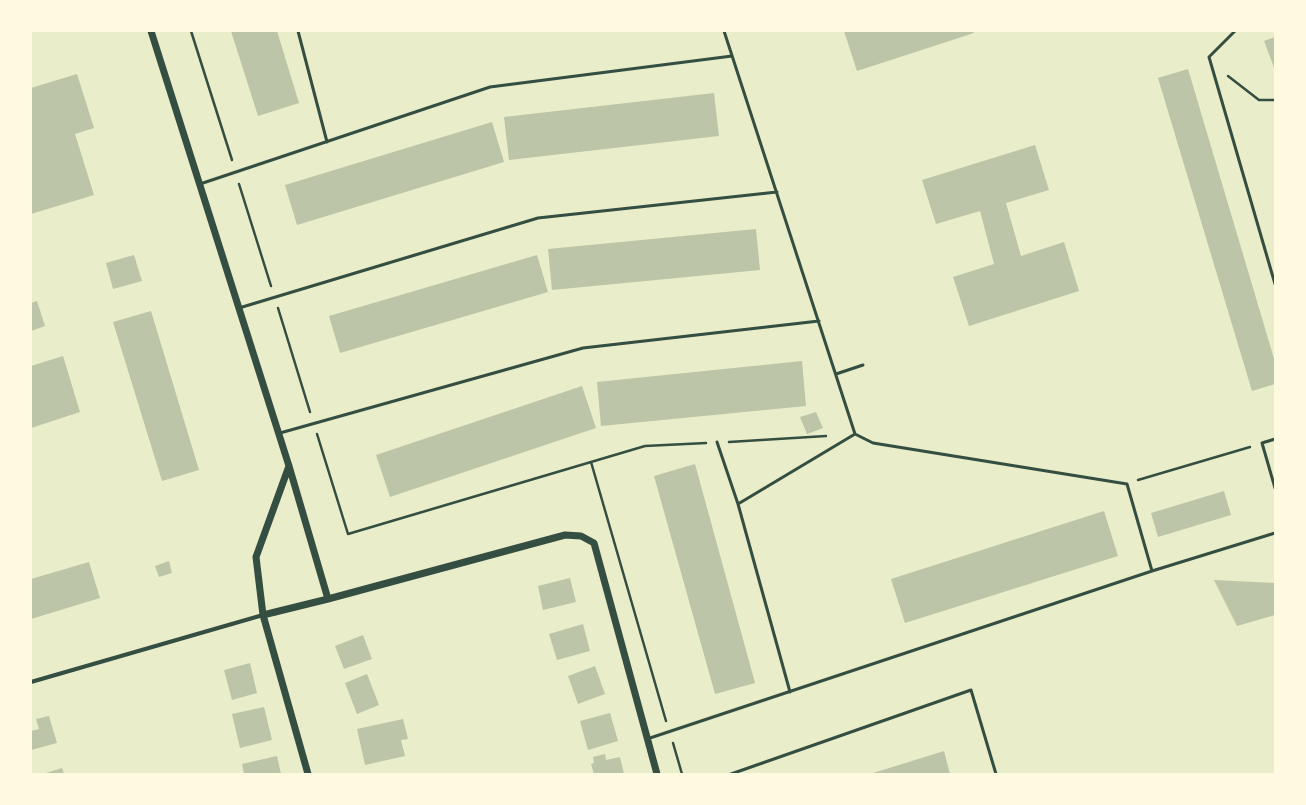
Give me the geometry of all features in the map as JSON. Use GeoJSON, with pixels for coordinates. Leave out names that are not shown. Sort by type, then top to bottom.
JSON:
{"type":"FeatureCollection","features":[{"type":"Feature","properties":{"kind":"street"},"geometry":{"type":"LineString","coordinates":[[151,31],[289,466],[328,599]]}},
{"type":"Feature","properties":{"kind":"street"},"geometry":{"type":"LineString","coordinates":[[289,466],[256,557],[263,615],[308,774]]}},
{"type":"Feature","properties":{"kind":"street"},"geometry":{"type":"LineString","coordinates":[[31,682],[263,615],[565,535],[581,536],[594,543],[646,739],[657,774]]}},
{"type":"Feature","properties":{"kind":"lane"},"geometry":{"type":"LineString","coordinates":[[298,31],[327,142]]}},
{"type":"Feature","properties":{"kind":"lane"},"geometry":{"type":"LineString","coordinates":[[724,31],[855,434],[873,443],[1127,484],[1152,571]]}},
{"type":"Feature","properties":{"kind":"lane"},"geometry":{"type":"LineString","coordinates":[[1235,31],[1209,57],[1275,284]]}},
{"type":"Feature","properties":{"kind":"lane"},"geometry":{"type":"LineString","coordinates":[[200,185],[490,87],[732,56]]}},
{"type":"Feature","properties":{"kind":"lane"},"geometry":{"type":"LineString","coordinates":[[239,308],[538,218],[777,192]]}},
{"type":"Feature","properties":{"kind":"lane"},"geometry":{"type":"LineString","coordinates":[[278,434],[583,348],[819,321]]}},
{"type":"Feature","properties":{"kind":"lane"},"geometry":{"type":"LineString","coordinates":[[836,374],[863,365]]}},
{"type":"Feature","properties":{"kind":"lane"},"geometry":{"type":"LineString","coordinates":[[738,504],[855,434]]}},
{"type":"Feature","properties":{"kind":"lane"},"geometry":{"type":"LineString","coordinates":[[1275,439],[1262,443],[1275,488]]}},
{"type":"Feature","properties":{"kind":"lane"},"geometry":{"type":"LineString","coordinates":[[717,442],[738,504],[790,692]]}},
{"type":"Feature","properties":{"kind":"lane"},"geometry":{"type":"LineString","coordinates":[[646,739],[1152,571],[1275,533]]}},
{"type":"Feature","properties":{"kind":"lane"},"geometry":{"type":"LineString","coordinates":[[731,774],[971,690],[996,774]]}},
{"type":"Feature","properties":{"kind":"path"},"geometry":{"type":"LineString","coordinates":[[191,31],[348,534],[645,446],[855,434]]}},
{"type":"Feature","properties":{"kind":"path"},"geometry":{"type":"LineString","coordinates":[[1210,62],[1259,100],[1275,100]]}},
{"type":"Feature","properties":{"kind":"path"},"geometry":{"type":"LineString","coordinates":[[1127,484],[1262,443]]}},
{"type":"Feature","properties":{"kind":"path"},"geometry":{"type":"LineString","coordinates":[[591,462],[682,774]]}},
{"type":"Feature","properties":{"kind":"building"},"geometry":{"type":"Polygon","coordinates":[[[231,31],[277,31],[299,103],[258,116],[231,31]]]}},
{"type":"Feature","properties":{"kind":"building"},"geometry":{"type":"Polygon","coordinates":[[[844,31],[973,31],[974,33],[857,71],[844,31]]]}},
{"type":"Feature","properties":{"kind":"building"},"geometry":{"type":"Polygon","coordinates":[[[1275,37],[1275,70],[1264,41],[1275,37]]]}},
{"type":"Feature","properties":{"kind":"building"},"geometry":{"type":"Polygon","coordinates":[[[1188,69],[1275,362],[1275,384],[1252,391],[1158,78],[1188,69]]]}},
{"type":"Feature","properties":{"kind":"building"},"geometry":{"type":"Polygon","coordinates":[[[77,74],[94,128],[75,134],[94,195],[31,214],[31,88],[77,74]]]}},
{"type":"Feature","properties":{"kind":"building"},"geometry":{"type":"Polygon","coordinates":[[[714,93],[719,136],[509,160],[504,117],[714,93]]]}},
{"type":"Feature","properties":{"kind":"building"},"geometry":{"type":"Polygon","coordinates":[[[492,122],[504,162],[297,225],[285,185],[492,122]]]}},
{"type":"Feature","properties":{"kind":"building"},"geometry":{"type":"Polygon","coordinates":[[[1035,145],[1049,190],[1006,203],[1021,256],[1064,242],[1079,291],[969,326],[953,277],[994,264],[980,211],[936,224],[922,180],[1035,145]]]}},
{"type":"Feature","properties":{"kind":"building"},"geometry":{"type":"Polygon","coordinates":[[[756,229],[760,270],[552,290],[548,249],[756,229]]]}},
{"type":"Feature","properties":{"kind":"building"},"geometry":{"type":"Polygon","coordinates":[[[134,255],[142,281],[113,289],[106,263],[134,255]]]}},
{"type":"Feature","properties":{"kind":"building"},"geometry":{"type":"Polygon","coordinates":[[[537,255],[548,292],[340,353],[329,316],[537,255]]]}},
{"type":"Feature","properties":{"kind":"building"},"geometry":{"type":"Polygon","coordinates":[[[37,301],[45,326],[31,331],[31,303],[37,301]]]}},
{"type":"Feature","properties":{"kind":"building"},"geometry":{"type":"Polygon","coordinates":[[[151,311],[199,470],[162,481],[113,322],[151,311]]]}},
{"type":"Feature","properties":{"kind":"building"},"geometry":{"type":"Polygon","coordinates":[[[63,356],[80,412],[31,428],[31,366],[63,356]]]}},
{"type":"Feature","properties":{"kind":"building"},"geometry":{"type":"Polygon","coordinates":[[[802,361],[806,406],[601,426],[597,382],[802,361]]]}},
{"type":"Feature","properties":{"kind":"building"},"geometry":{"type":"Polygon","coordinates":[[[582,386],[596,428],[390,497],[376,455],[582,386]]]}},
{"type":"Feature","properties":{"kind":"building"},"geometry":{"type":"Polygon","coordinates":[[[816,412],[823,428],[807,434],[800,417],[816,412]]]}},
{"type":"Feature","properties":{"kind":"building"},"geometry":{"type":"Polygon","coordinates":[[[695,464],[755,683],[715,694],[654,476],[695,464]]]}},
{"type":"Feature","properties":{"kind":"building"},"geometry":{"type":"Polygon","coordinates":[[[1224,491],[1231,515],[1158,537],[1151,513],[1224,491]]]}},
{"type":"Feature","properties":{"kind":"building"},"geometry":{"type":"Polygon","coordinates":[[[1104,511],[1118,556],[905,623],[891,579],[1104,511]]]}},
{"type":"Feature","properties":{"kind":"building"},"geometry":{"type":"Polygon","coordinates":[[[169,561],[172,573],[159,577],[155,566],[169,561]]]}},
{"type":"Feature","properties":{"kind":"building"},"geometry":{"type":"Polygon","coordinates":[[[89,562],[100,598],[31,619],[31,579],[89,562]]]}},
{"type":"Feature","properties":{"kind":"building"},"geometry":{"type":"Polygon","coordinates":[[[570,578],[576,602],[543,610],[538,586],[570,578]]]}},
{"type":"Feature","properties":{"kind":"building"},"geometry":{"type":"Polygon","coordinates":[[[1214,580],[1275,583],[1275,615],[1237,626],[1214,580]]]}},
{"type":"Feature","properties":{"kind":"building"},"geometry":{"type":"Polygon","coordinates":[[[583,624],[590,651],[557,660],[549,634],[583,624]]]}},
{"type":"Feature","properties":{"kind":"building"},"geometry":{"type":"Polygon","coordinates":[[[363,635],[372,659],[344,669],[335,646],[363,635]]]}},
{"type":"Feature","properties":{"kind":"building"},"geometry":{"type":"Polygon","coordinates":[[[250,663],[257,693],[232,700],[224,670],[250,663]]]}},
{"type":"Feature","properties":{"kind":"building"},"geometry":{"type":"Polygon","coordinates":[[[595,666],[605,694],[578,704],[568,676],[595,666]]]}},
{"type":"Feature","properties":{"kind":"building"},"geometry":{"type":"Polygon","coordinates":[[[367,674],[379,705],[357,714],[345,683],[367,674]]]}},
{"type":"Feature","properties":{"kind":"building"},"geometry":{"type":"Polygon","coordinates":[[[264,707],[272,740],[240,748],[232,714],[264,707]]]}},
{"type":"Feature","properties":{"kind":"building"},"geometry":{"type":"Polygon","coordinates":[[[610,713],[618,741],[588,750],[580,721],[610,713]]]}},
{"type":"Feature","properties":{"kind":"building"},"geometry":{"type":"Polygon","coordinates":[[[49,716],[57,743],[31,750],[31,731],[39,729],[36,719],[49,716]]]}},
{"type":"Feature","properties":{"kind":"building"},"geometry":{"type":"Polygon","coordinates":[[[403,719],[408,739],[401,740],[405,756],[365,765],[357,729],[403,719]]]}},
{"type":"Feature","properties":{"kind":"building"},"geometry":{"type":"Polygon","coordinates":[[[944,751],[950,774],[870,774],[944,751]]]}},
{"type":"Feature","properties":{"kind":"building"},"geometry":{"type":"Polygon","coordinates":[[[605,754],[606,760],[620,757],[624,774],[594,774],[591,764],[594,763],[593,757],[605,754]]]}},
{"type":"Feature","properties":{"kind":"building"},"geometry":{"type":"Polygon","coordinates":[[[277,756],[281,774],[244,774],[242,764],[277,756]]]}},
{"type":"Feature","properties":{"kind":"building"},"geometry":{"type":"Polygon","coordinates":[[[62,768],[64,774],[43,774],[62,768]]]}}]}
